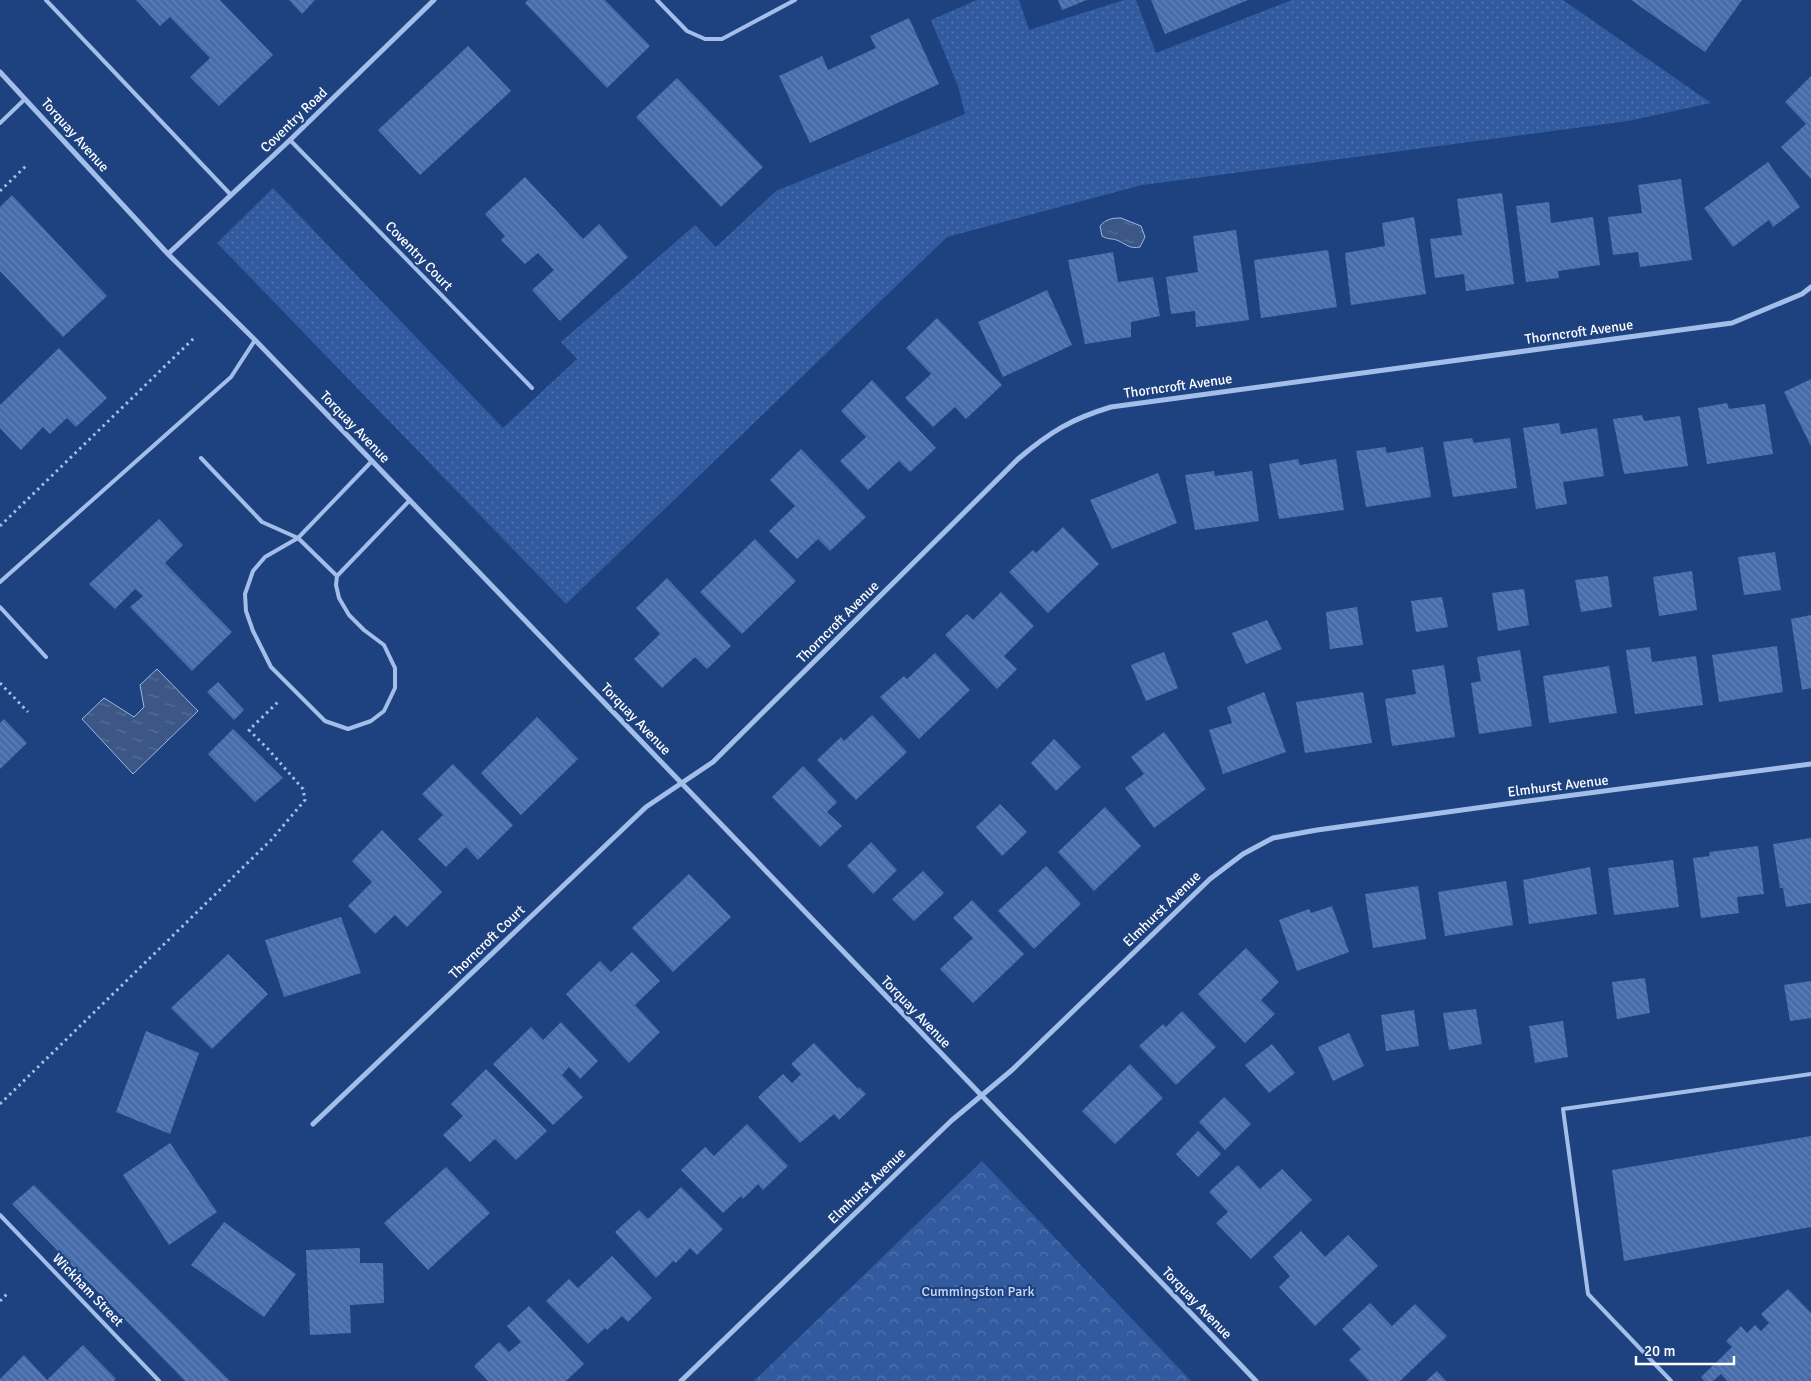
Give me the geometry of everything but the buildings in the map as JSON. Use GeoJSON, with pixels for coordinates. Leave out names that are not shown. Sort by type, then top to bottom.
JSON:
{"type":"FeatureCollection","features":[{"type":"Feature","properties":{"kind":"street","name":"Coventry Road"},"geometry":{"type":"LineString","coordinates":[[168,254],[290,140],[434,0]]}},
{"type":"Feature","properties":{"kind":"street","name":"Torquay Avenue"},"geometry":{"type":"LineString","coordinates":[[0,72],[168,254],[255,340],[410,500],[1256,1381]]}},
{"type":"Feature","properties":{"kind":"street","name":"Thorncroft Avenue"},"geometry":{"type":"LineString","coordinates":[[682,782],[713,762],[1018,459],[1040,440],[1085,415],[1111,407],[1732,323],[1802,294],[1811,287]]}},
{"type":"Feature","properties":{"kind":"street","name":"Elmhurst Avenue"},"geometry":{"type":"LineString","coordinates":[[681,1381],[951,1121],[1012,1070],[1210,879],[1243,854],[1273,838],[1317,830],[1811,764]]}},
{"type":"Feature","properties":{"kind":"street","name":"Thorncroft Court"},"geometry":{"type":"LineString","coordinates":[[313,1124],[646,807],[682,782]]}},
{"type":"Feature","properties":{"kind":"lane"},"geometry":{"type":"LineString","coordinates":[[46,0],[231,195]]}},
{"type":"Feature","properties":{"kind":"lane"},"geometry":{"type":"LineString","coordinates":[[656,0],[688,32],[705,38],[722,39],[795,0]]}},
{"type":"Feature","properties":{"kind":"lane"},"geometry":{"type":"LineString","coordinates":[[0,124],[26,98]]}},
{"type":"Feature","properties":{"kind":"lane","name":"Coventry Court"},"geometry":{"type":"LineString","coordinates":[[290,140],[532,388]]}},
{"type":"Feature","properties":{"kind":"lane"},"geometry":{"type":"LineString","coordinates":[[0,582],[231,377],[255,340]]}},
{"type":"Feature","properties":{"kind":"lane"},"geometry":{"type":"LineString","coordinates":[[201,458],[262,522],[298,538],[336,576]]}},
{"type":"Feature","properties":{"kind":"lane"},"geometry":{"type":"LineString","coordinates":[[372,461],[298,538],[265,557],[253,571],[245,594],[246,611],[253,631],[271,666],[325,721],[348,729],[372,721],[384,711],[395,688],[395,668],[384,645],[364,630],[349,614],[339,598],[336,576],[410,500]]}},
{"type":"Feature","properties":{"kind":"lane"},"geometry":{"type":"LineString","coordinates":[[0,607],[46,657]]}},
{"type":"Feature","properties":{"kind":"lane"},"geometry":{"type":"LineString","coordinates":[[1671,1381],[1588,1294],[1563,1109],[1811,1074]]}},
{"type":"Feature","properties":{"kind":"lane","name":"Wickham Street"},"geometry":{"type":"LineString","coordinates":[[0,1215],[159,1381]]}},
{"type":"Feature","properties":{"kind":"path"},"geometry":{"type":"LineString","coordinates":[[0,191],[27,165]]}},
{"type":"Feature","properties":{"kind":"path"},"geometry":{"type":"LineString","coordinates":[[0,526],[194,338]]}},
{"type":"Feature","properties":{"kind":"path"},"geometry":{"type":"LineString","coordinates":[[0,683],[28,712]]}},
{"type":"Feature","properties":{"kind":"path"},"geometry":{"type":"LineString","coordinates":[[0,1104],[270,840],[305,800],[303,789],[268,748],[249,730],[292,688]]}},
{"type":"Feature","properties":{"kind":"path"},"geometry":{"type":"LineString","coordinates":[[0,1301],[7,1294]]}},
{"type":"Feature","properties":{"kind":"green space"},"geometry":{"type":"Polygon","coordinates":[[[977,0],[1019,0],[1029,30],[1124,0],[1136,0],[1156,53],[1292,0],[1563,0],[1711,103],[1628,121],[1142,185],[947,237],[566,604],[217,243],[273,188],[503,428],[577,359],[561,342],[695,225],[716,247],[776,191],[965,114],[958,86],[931,20],[977,0]]]}},
{"type":"Feature","properties":{"kind":"green space","name":"Cummingston Park"},"geometry":{"type":"Polygon","coordinates":[[[982,1161],[1191,1381],[754,1381],[982,1161]]]}},
{"type":"Feature","properties":{"kind":"water"},"geometry":{"type":"Polygon","coordinates":[[[1121,218],[1141,226],[1145,237],[1140,247],[1131,247],[1117,240],[1102,236],[1100,226],[1102,224],[1109,219],[1121,218]]]}},
{"type":"Feature","properties":{"kind":"water"},"geometry":{"type":"Polygon","coordinates":[[[157,669],[198,711],[133,774],[82,719],[104,698],[134,717],[144,707],[140,685],[157,669]]]}}]}
